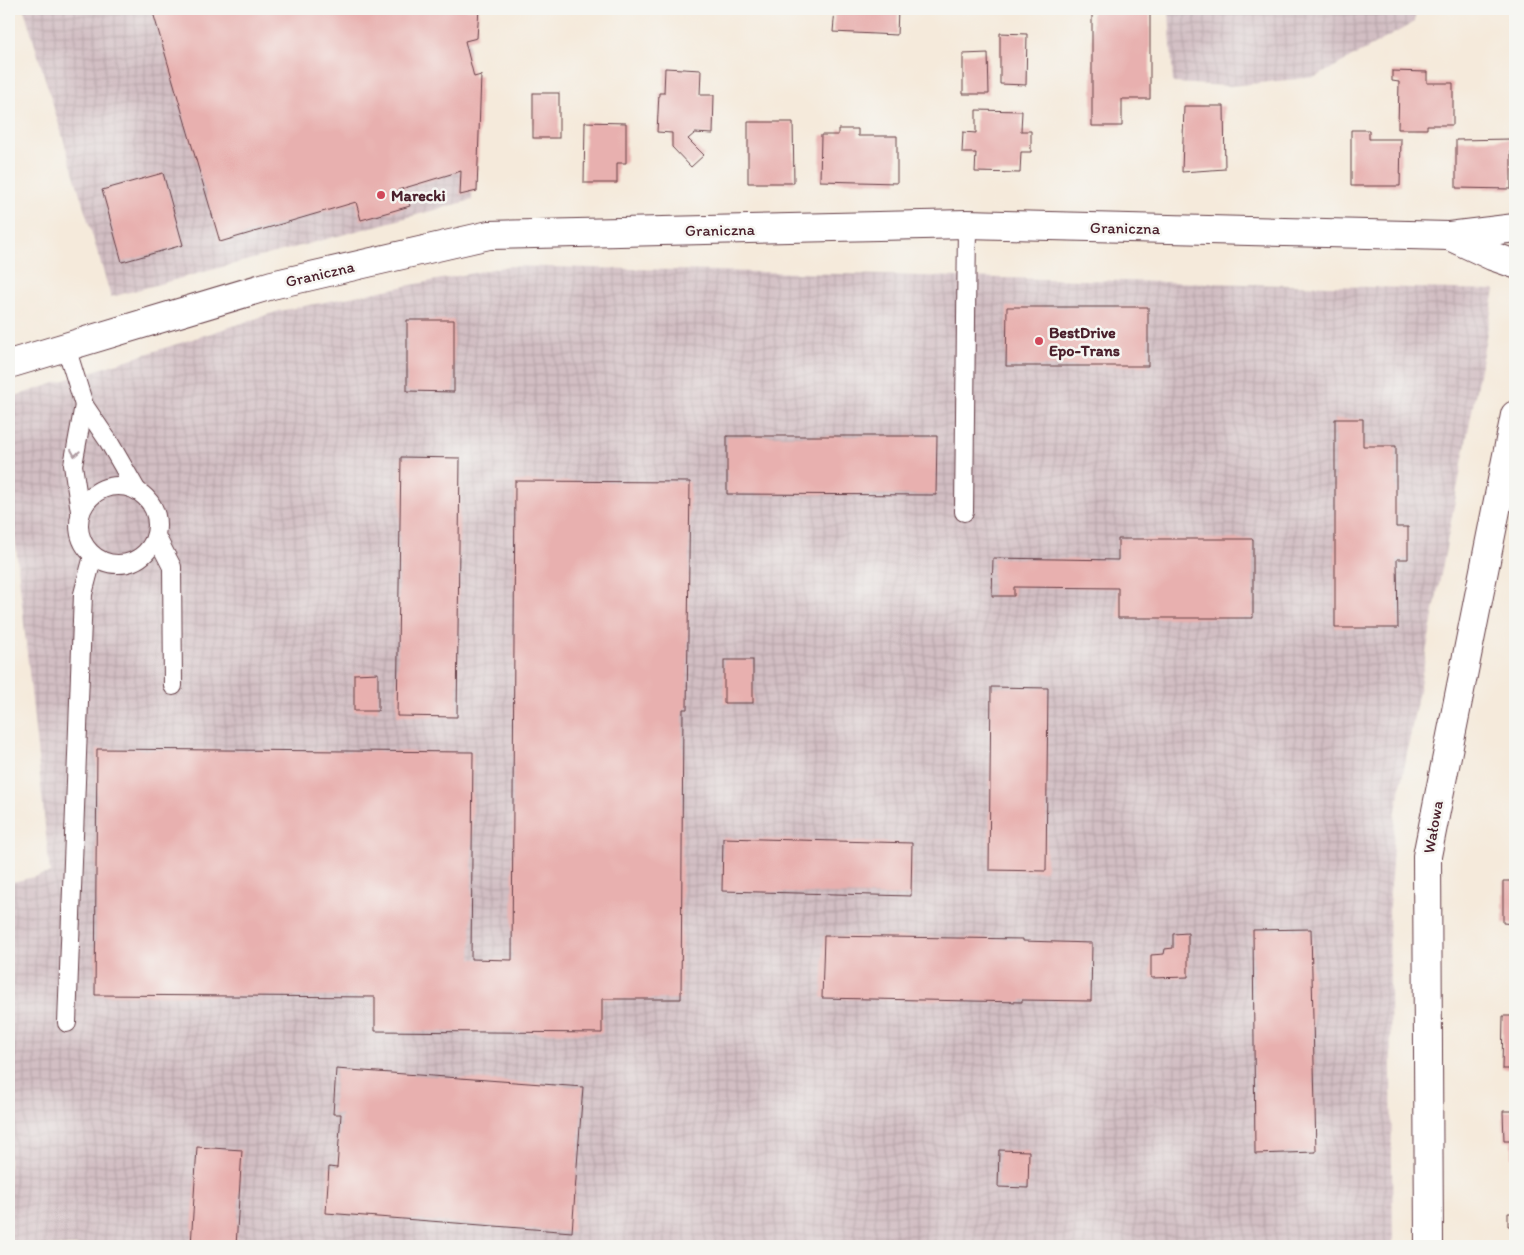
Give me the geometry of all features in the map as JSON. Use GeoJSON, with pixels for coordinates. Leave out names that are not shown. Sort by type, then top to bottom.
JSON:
{"type":"FeatureCollection","features":[{"type":"Feature","properties":{"kind":"street","name":"Graniczna"},"geometry":{"type":"LineString","coordinates":[[9,364],[272,285],[489,235],[967,224],[1449,236],[1515,228]]}},
{"type":"Feature","properties":{"kind":"street"},"geometry":{"type":"LineString","coordinates":[[1449,236],[1492,256],[1515,264]]}},
{"type":"Feature","properties":{"kind":"street","name":"Wałowa"},"geometry":{"type":"LineString","coordinates":[[1429,1246],[1427,856],[1515,415]]}},
{"type":"Feature","properties":{"kind":"lane"},"geometry":{"type":"LineString","coordinates":[[964,512],[967,224]]}},
{"type":"Feature","properties":{"kind":"lane"},"geometry":{"type":"LineString","coordinates":[[66,347],[84,405],[109,442],[136,489],[147,498],[154,509],[158,523],[156,536],[150,549],[140,558],[127,564],[115,565],[103,562],[84,547],[80,536],[78,523],[80,511],[73,465],[84,405]]}},
{"type":"Feature","properties":{"kind":"lane"},"geometry":{"type":"LineString","coordinates":[[80,511],[86,501],[96,491],[109,486],[123,485],[136,489]]}},
{"type":"Feature","properties":{"kind":"lane"},"geometry":{"type":"LineString","coordinates":[[156,536],[172,567],[174,686]]}},
{"type":"Feature","properties":{"kind":"lane"},"geometry":{"type":"LineString","coordinates":[[67,1023],[83,594],[93,556]]}},
{"type":"Feature","properties":{"kind":"shaded area"},"geometry":{"type":"Polygon","coordinates":[[[24,9],[468,9],[472,200],[111,297],[24,9]]]}},
{"type":"Feature","properties":{"kind":"shaded area"},"geometry":{"type":"Polygon","coordinates":[[[1169,9],[1415,9],[1415,22],[1316,77],[1230,86],[1173,83],[1169,9]]]}},
{"type":"Feature","properties":{"kind":"shaded area"},"geometry":{"type":"Polygon","coordinates":[[[508,266],[1495,290],[1395,816],[1389,906],[1393,1246],[9,1246],[9,883],[50,873],[9,480],[9,398],[279,311],[508,266]]]}},
{"type":"Feature","properties":{"kind":"building"},"geometry":{"type":"Polygon","coordinates":[[[152,9],[479,9],[477,38],[465,41],[474,77],[481,75],[477,191],[460,195],[461,171],[398,190],[400,197],[406,195],[410,206],[361,220],[356,202],[220,242],[152,9]]]}},
{"type":"Feature","properties":{"kind":"building"},"geometry":{"type":"Polygon","coordinates":[[[835,9],[898,9],[897,35],[833,32],[835,9]]]}},
{"type":"Feature","properties":{"kind":"building"},"geometry":{"type":"Polygon","coordinates":[[[1092,9],[1150,9],[1150,99],[1122,99],[1122,126],[1092,126],[1092,9]]]}},
{"type":"Feature","properties":{"kind":"building"},"geometry":{"type":"Polygon","coordinates":[[[1000,33],[1027,34],[1026,85],[1000,84],[1000,33]]]}},
{"type":"Feature","properties":{"kind":"building"},"geometry":{"type":"Polygon","coordinates":[[[988,53],[989,94],[963,94],[963,54],[988,53]]]}},
{"type":"Feature","properties":{"kind":"building"},"geometry":{"type":"Polygon","coordinates":[[[665,68],[701,70],[700,95],[714,95],[713,134],[695,133],[688,139],[704,155],[691,167],[672,147],[672,133],[657,132],[659,93],[664,93],[665,68]]]}},
{"type":"Feature","properties":{"kind":"building"},"geometry":{"type":"Polygon","coordinates":[[[1392,71],[1427,72],[1427,83],[1453,83],[1453,125],[1427,125],[1427,129],[1398,129],[1399,82],[1392,81],[1392,71]]]}},
{"type":"Feature","properties":{"kind":"building"},"geometry":{"type":"Polygon","coordinates":[[[533,93],[559,93],[559,138],[533,138],[533,93]]]}},
{"type":"Feature","properties":{"kind":"building"},"geometry":{"type":"Polygon","coordinates":[[[1184,106],[1224,106],[1225,169],[1182,172],[1184,106]]]}},
{"type":"Feature","properties":{"kind":"building"},"geometry":{"type":"Polygon","coordinates":[[[976,110],[1022,111],[1021,131],[1031,131],[1031,152],[1021,152],[1020,173],[975,172],[976,153],[962,153],[963,132],[976,133],[976,110]]]}},
{"type":"Feature","properties":{"kind":"building"},"geometry":{"type":"Polygon","coordinates":[[[585,122],[626,123],[626,163],[617,163],[617,183],[584,183],[585,122]]]}},
{"type":"Feature","properties":{"kind":"building"},"geometry":{"type":"Polygon","coordinates":[[[748,122],[793,122],[794,183],[748,183],[748,122]]]}},
{"type":"Feature","properties":{"kind":"building"},"geometry":{"type":"Polygon","coordinates":[[[838,129],[858,129],[858,136],[897,136],[897,183],[820,181],[821,135],[838,135],[838,129]]]}},
{"type":"Feature","properties":{"kind":"building"},"geometry":{"type":"Polygon","coordinates":[[[1351,130],[1369,130],[1369,139],[1401,139],[1400,186],[1351,186],[1351,130]]]}},
{"type":"Feature","properties":{"kind":"building"},"geometry":{"type":"Polygon","coordinates":[[[1511,139],[1511,189],[1456,188],[1456,140],[1511,139]]]}},
{"type":"Feature","properties":{"kind":"building"},"geometry":{"type":"Polygon","coordinates":[[[163,173],[183,245],[122,262],[102,190],[163,173]]]}},
{"type":"Feature","properties":{"kind":"building"},"geometry":{"type":"Polygon","coordinates":[[[1007,307],[1148,307],[1148,366],[1006,366],[1007,307]]]}},
{"type":"Feature","properties":{"kind":"building"},"geometry":{"type":"Polygon","coordinates":[[[407,320],[454,320],[454,392],[407,391],[407,320]]]}},
{"type":"Feature","properties":{"kind":"building"},"geometry":{"type":"Polygon","coordinates":[[[1335,419],[1363,419],[1363,446],[1396,446],[1396,527],[1408,527],[1408,559],[1397,559],[1398,628],[1335,628],[1335,419]]]}},
{"type":"Feature","properties":{"kind":"building"},"geometry":{"type":"Polygon","coordinates":[[[727,436],[937,436],[936,495],[727,494],[727,436]]]}},
{"type":"Feature","properties":{"kind":"building"},"geometry":{"type":"Polygon","coordinates":[[[401,457],[460,458],[457,717],[397,716],[401,457]]]}},
{"type":"Feature","properties":{"kind":"building"},"geometry":{"type":"Polygon","coordinates":[[[515,481],[690,482],[687,709],[683,709],[681,999],[602,999],[602,1033],[375,1031],[375,997],[95,995],[97,749],[473,752],[471,959],[512,960],[515,481]]]}},
{"type":"Feature","properties":{"kind":"building"},"geometry":{"type":"Polygon","coordinates":[[[1118,539],[1253,539],[1253,618],[1118,618],[1118,588],[1014,587],[1014,596],[992,596],[993,558],[1118,560],[1118,539]]]}},
{"type":"Feature","properties":{"kind":"building"},"geometry":{"type":"Polygon","coordinates":[[[724,660],[753,660],[753,703],[724,703],[724,660]]]}},
{"type":"Feature","properties":{"kind":"building"},"geometry":{"type":"Polygon","coordinates":[[[378,673],[378,711],[354,711],[354,674],[378,673]]]}},
{"type":"Feature","properties":{"kind":"building"},"geometry":{"type":"Polygon","coordinates":[[[991,687],[1048,688],[1046,871],[989,870],[991,687]]]}},
{"type":"Feature","properties":{"kind":"building"},"geometry":{"type":"Polygon","coordinates":[[[723,838],[912,843],[911,896],[722,891],[723,838]]]}},
{"type":"Feature","properties":{"kind":"building"},"geometry":{"type":"Polygon","coordinates":[[[1503,881],[1515,881],[1515,924],[1503,923],[1503,881]]]}},
{"type":"Feature","properties":{"kind":"building"},"geometry":{"type":"Polygon","coordinates":[[[1311,929],[1316,1152],[1255,1154],[1253,930],[1311,929]]]}},
{"type":"Feature","properties":{"kind":"building"},"geometry":{"type":"Polygon","coordinates":[[[1188,933],[1188,977],[1151,978],[1151,955],[1164,954],[1165,949],[1173,948],[1173,934],[1188,933]]]}},
{"type":"Feature","properties":{"kind":"building"},"geometry":{"type":"Polygon","coordinates":[[[824,936],[1023,939],[1023,941],[1092,943],[1091,1001],[1022,1000],[1022,1002],[822,998],[824,936]]]}},
{"type":"Feature","properties":{"kind":"building"},"geometry":{"type":"Polygon","coordinates":[[[1503,1016],[1515,1016],[1515,1069],[1502,1069],[1503,1016]]]}},
{"type":"Feature","properties":{"kind":"building"},"geometry":{"type":"Polygon","coordinates":[[[336,1069],[583,1087],[572,1232],[326,1213],[329,1167],[337,1168],[341,1114],[333,1114],[336,1069]]]}},
{"type":"Feature","properties":{"kind":"building"},"geometry":{"type":"Polygon","coordinates":[[[1503,1111],[1515,1111],[1515,1157],[1512,1157],[1512,1141],[1504,1141],[1503,1111]]]}},
{"type":"Feature","properties":{"kind":"building"},"geometry":{"type":"Polygon","coordinates":[[[197,1147],[242,1150],[236,1246],[191,1246],[197,1147]]]}},
{"type":"Feature","properties":{"kind":"building"},"geometry":{"type":"Polygon","coordinates":[[[999,1150],[1029,1151],[1028,1188],[998,1187],[999,1150]]]}},
{"type":"Feature","properties":{"kind":"building"},"geometry":{"type":"Polygon","coordinates":[[[1512,1199],[1515,1199],[1515,1246],[1512,1246],[1512,1226],[1508,1226],[1508,1213],[1512,1213],[1512,1199]]]}},
{"type":"Feature","properties":{"kind":"place","name":"Marecki"},"geometry":{"type":"Point","coordinates":[381,195]}},
{"type":"Feature","properties":{"kind":"place","name":"BestDrive Epo-Trans"},"geometry":{"type":"Point","coordinates":[1039,341]}}]}
